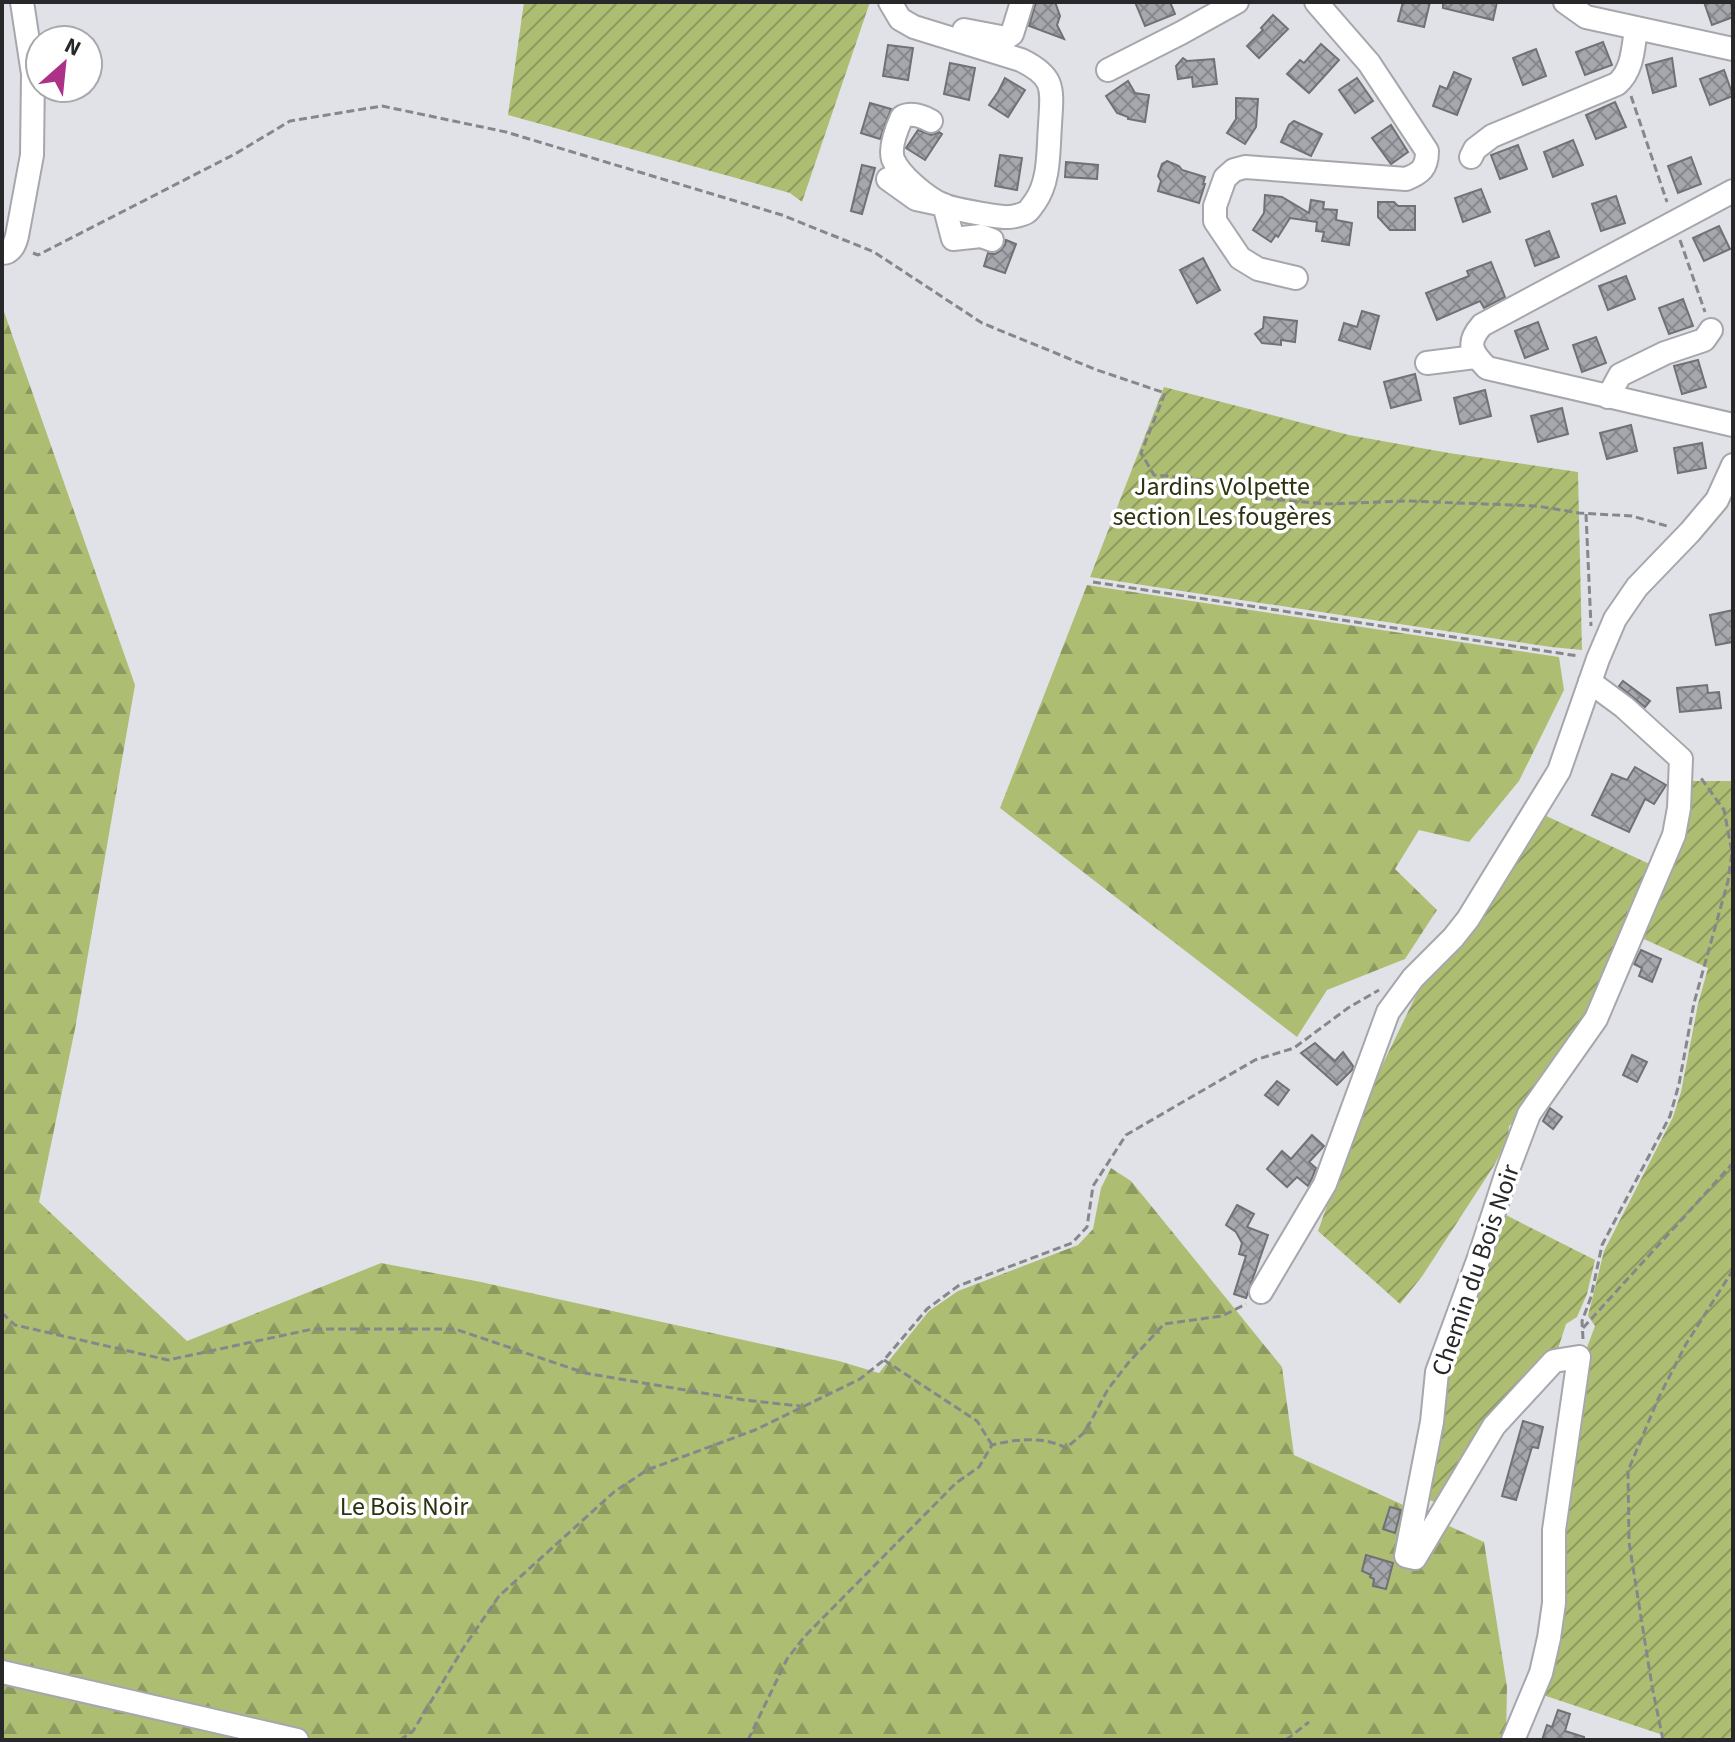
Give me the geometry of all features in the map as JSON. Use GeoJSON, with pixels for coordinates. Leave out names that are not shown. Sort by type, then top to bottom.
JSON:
{"type":"FeatureCollection","features":[{"type":"Feature","properties":{"kind":"street"},"geometry":{"type":"LineString","coordinates":[[8,250],[32,155],[33,74],[22,2]]}},
{"type":"Feature","properties":{"kind":"street"},"geometry":{"type":"LineString","coordinates":[[888,179],[916,199],[1007,218],[1028,212],[1043,191],[1052,93],[1047,77],[1036,67],[914,27],[900,19],[890,2]]}},
{"type":"Feature","properties":{"kind":"street"},"geometry":{"type":"LineString","coordinates":[[944,36],[949,30],[964,30],[1006,38],[1012,34],[1022,2]]}},
{"type":"Feature","properties":{"kind":"street"},"geometry":{"type":"LineString","coordinates":[[1108,70],[1237,2]]}},
{"type":"Feature","properties":{"kind":"street"},"geometry":{"type":"LineString","coordinates":[[1296,278],[1258,269],[1240,258],[1215,221],[1215,206],[1225,178],[1234,170],[1245,167],[1406,179],[1424,169],[1427,161],[1427,151],[1369,63],[1316,2]]}},
{"type":"Feature","properties":{"kind":"street"},"geometry":{"type":"LineString","coordinates":[[1565,2],[1586,17],[1733,49]]}},
{"type":"Feature","properties":{"kind":"street"},"geometry":{"type":"LineString","coordinates":[[1471,157],[1475,149],[1492,136],[1617,84],[1631,62],[1636,29]]}},
{"type":"Feature","properties":{"kind":"street"},"geometry":{"type":"LineString","coordinates":[[931,121],[908,114],[902,117],[893,147],[897,166],[907,179],[944,205],[953,239],[981,236],[992,240]]}},
{"type":"Feature","properties":{"kind":"street"},"geometry":{"type":"LineString","coordinates":[[1733,191],[1482,325],[1474,335],[1471,347],[1475,357],[1487,368],[1733,425]]}},
{"type":"Feature","properties":{"kind":"street"},"geometry":{"type":"LineString","coordinates":[[1608,397],[1620,375],[1665,353],[1704,340],[1711,330]]}},
{"type":"Feature","properties":{"kind":"street"},"geometry":{"type":"LineString","coordinates":[[1427,363],[1475,357]]}},
{"type":"Feature","properties":{"kind":"street"},"geometry":{"type":"LineString","coordinates":[[1261,1292],[1325,1184],[1388,1012],[1413,978],[1468,919],[1559,771],[1615,619],[1637,587],[1717,500],[1733,465]]}},
{"type":"Feature","properties":{"kind":"street"},"geometry":{"type":"LineString","coordinates":[[1590,682],[1624,707],[1681,759]]}},
{"type":"Feature","properties":{"kind":"street","name":"Chemin du Bois Noir"},"geometry":{"type":"LineString","coordinates":[[1579,1357],[1554,1361],[1494,1426],[1415,1558],[1406,1556],[1442,1357],[1529,1114],[1596,1019],[1674,835],[1679,808],[1681,759]]}},
{"type":"Feature","properties":{"kind":"street"},"geometry":{"type":"LineString","coordinates":[[1513,1740],[1541,1673],[1549,1638],[1554,1603],[1554,1530],[1579,1357]]}},
{"type":"Feature","properties":{"kind":"street"},"geometry":{"type":"LineString","coordinates":[[2,1672],[297,1740]]}},
{"type":"Feature","properties":{"kind":"path"},"geometry":{"type":"LineString","coordinates":[[8,250],[38,255],[235,154],[290,121],[382,106],[506,132],[782,215],[874,252],[982,323],[1097,370],[1165,393],[1141,453],[1154,475],[1194,478],[1257,498],[1328,504],[1408,501],[1537,506],[1586,514],[1632,516],[1690,532]]}},
{"type":"Feature","properties":{"kind":"path"},"geometry":{"type":"LineString","coordinates":[[1586,514],[1591,629]]}},
{"type":"Feature","properties":{"kind":"path"},"geometry":{"type":"LineString","coordinates":[[1093,582],[1598,659]]}},
{"type":"Feature","properties":{"kind":"path"},"geometry":{"type":"LineString","coordinates":[[1579,1357],[1584,1335],[1582,1321],[1591,1297],[1602,1245],[1670,1116],[1694,1003],[1728,881],[1732,852],[1724,810],[1705,783],[1681,759]]}},
{"type":"Feature","properties":{"kind":"path"},"geometry":{"type":"LineString","coordinates":[[400,1740],[413,1731],[499,1596],[614,1492],[647,1470],[755,1430],[860,1379],[884,1360],[927,1309],[958,1286],[1072,1243],[1087,1227],[1093,1186],[1126,1135],[1255,1060],[1294,1048],[1381,988]]}},
{"type":"Feature","properties":{"kind":"path"},"geometry":{"type":"LineString","coordinates":[[1583,1328],[1733,1163]]}},
{"type":"Feature","properties":{"kind":"path"},"geometry":{"type":"LineString","coordinates":[[1663,1740],[1629,1542],[1628,1471],[1658,1399],[1686,1344],[1733,1270]]}},
{"type":"Feature","properties":{"kind":"path"},"geometry":{"type":"LineString","coordinates":[[748,1740],[787,1659],[805,1636],[956,1483],[979,1467],[992,1445],[1018,1439],[1055,1442],[1066,1448],[1085,1432],[1108,1389],[1164,1324],[1222,1316],[1251,1302],[1261,1292]]}},
{"type":"Feature","properties":{"kind":"path"},"geometry":{"type":"LineString","coordinates":[[2,1313],[15,1325],[168,1360],[313,1329],[455,1329],[585,1373],[744,1400],[803,1406]]}},
{"type":"Feature","properties":{"kind":"path"},"geometry":{"type":"LineString","coordinates":[[884,1360],[977,1421],[992,1445]]}},
{"type":"Feature","properties":{"kind":"path"},"geometry":{"type":"LineString","coordinates":[[1286,1740],[1309,1722]]}},
{"type":"Feature","properties":{"kind":"green space"},"geometry":{"type":"Polygon","coordinates":[[[524,2],[870,2],[802,202],[790,193],[508,115],[524,2]]]}},
{"type":"Feature","properties":{"kind":"green space","name":"Le Bois Noir"},"geometry":{"type":"Polygon","coordinates":[[[2,306],[135,685],[75,1029],[39,1202],[187,1341],[381,1263],[839,1361],[879,1373],[929,1311],[958,1291],[1078,1245],[1093,1229],[1101,1188],[1111,1168],[1131,1181],[1282,1367],[1294,1455],[1484,1542],[1507,1687],[1506,1740],[2,1740],[2,306]]]}},
{"type":"Feature","properties":{"kind":"green space","name":"Jardins Volpette section Les fougères"},"geometry":{"type":"Polygon","coordinates":[[[1164,387],[1349,435],[1578,472],[1582,650],[1090,577],[1164,387]]]}},
{"type":"Feature","properties":{"kind":"green space"},"geometry":{"type":"Polygon","coordinates":[[[1087,585],[1559,657],[1564,690],[1519,781],[1469,842],[1419,830],[1395,869],[1437,910],[1405,959],[1327,990],[1297,1037],[1000,808],[1087,585]]]}},
{"type":"Feature","properties":{"kind":"green space"},"geometry":{"type":"Polygon","coordinates":[[[1733,778],[1733,1740],[1665,1740],[1663,1735],[1537,1693],[1586,1350],[1595,1326],[1588,1316],[1604,1251],[1673,1117],[1708,968],[1635,935],[1686,781],[1731,781],[1733,778]]]}},
{"type":"Feature","properties":{"kind":"green space"},"geometry":{"type":"Polygon","coordinates":[[[1542,814],[1656,867],[1583,1027],[1527,1110],[1509,1126],[1508,1138],[1495,1164],[1423,1275],[1400,1304],[1318,1231],[1362,1107],[1422,983],[1542,814]]]}},
{"type":"Feature","properties":{"kind":"green space"},"geometry":{"type":"Polygon","coordinates":[[[1498,1211],[1595,1260],[1587,1294],[1577,1317],[1566,1324],[1557,1352],[1439,1504],[1420,1496],[1440,1375],[1498,1211]]]}},
{"type":"Feature","properties":{"kind":"building"},"geometry":{"type":"Polygon","coordinates":[[[1036,2],[1055,2],[1060,16],[1057,25],[1064,39],[1029,26],[1036,2]]]}},
{"type":"Feature","properties":{"kind":"building"},"geometry":{"type":"Polygon","coordinates":[[[1135,2],[1170,2],[1175,14],[1145,26],[1135,2]]]}},
{"type":"Feature","properties":{"kind":"building"},"geometry":{"type":"Polygon","coordinates":[[[1403,2],[1430,2],[1424,27],[1398,21],[1403,2]]]}},
{"type":"Feature","properties":{"kind":"building"},"geometry":{"type":"Polygon","coordinates":[[[1443,2],[1497,2],[1493,20],[1443,8],[1443,2]]]}},
{"type":"Feature","properties":{"kind":"building"},"geometry":{"type":"Polygon","coordinates":[[[1704,2],[1731,2],[1733,17],[1712,25],[1704,2]]]}},
{"type":"Feature","properties":{"kind":"building"},"geometry":{"type":"Polygon","coordinates":[[[1273,15],[1288,29],[1259,58],[1247,46],[1273,15]]]}},
{"type":"Feature","properties":{"kind":"building"},"geometry":{"type":"Polygon","coordinates":[[[1603,42],[1612,65],[1585,75],[1576,52],[1603,42]]]}},
{"type":"Feature","properties":{"kind":"building"},"geometry":{"type":"Polygon","coordinates":[[[1321,44],[1339,60],[1309,93],[1287,74],[1300,60],[1304,63],[1321,44]]]}},
{"type":"Feature","properties":{"kind":"building"},"geometry":{"type":"Polygon","coordinates":[[[888,45],[913,48],[908,80],[883,76],[888,45]]]}},
{"type":"Feature","properties":{"kind":"building"},"geometry":{"type":"Polygon","coordinates":[[[1536,49],[1546,76],[1523,85],[1513,58],[1536,49]]]}},
{"type":"Feature","properties":{"kind":"building"},"geometry":{"type":"Polygon","coordinates":[[[1183,58],[1187,61],[1214,59],[1217,84],[1193,87],[1192,77],[1178,79],[1176,66],[1183,58]]]}},
{"type":"Feature","properties":{"kind":"building"},"geometry":{"type":"Polygon","coordinates":[[[1672,58],[1676,86],[1653,93],[1646,65],[1672,58]]]}},
{"type":"Feature","properties":{"kind":"building"},"geometry":{"type":"Polygon","coordinates":[[[950,63],[975,68],[969,100],[944,94],[950,63]]]}},
{"type":"Feature","properties":{"kind":"building"},"geometry":{"type":"Polygon","coordinates":[[[1724,70],[1733,96],[1710,105],[1700,79],[1724,70]]]}},
{"type":"Feature","properties":{"kind":"building"},"geometry":{"type":"Polygon","coordinates":[[[1454,72],[1471,79],[1457,115],[1433,106],[1440,86],[1447,89],[1454,72]]]}},
{"type":"Feature","properties":{"kind":"building"},"geometry":{"type":"Polygon","coordinates":[[[1005,78],[1025,90],[1008,117],[989,105],[1005,78]]]}},
{"type":"Feature","properties":{"kind":"building"},"geometry":{"type":"Polygon","coordinates":[[[1357,78],[1373,101],[1355,113],[1339,90],[1357,78]]]}},
{"type":"Feature","properties":{"kind":"building"},"geometry":{"type":"Polygon","coordinates":[[[1128,81],[1135,93],[1149,95],[1145,122],[1117,113],[1106,96],[1128,81]]]}},
{"type":"Feature","properties":{"kind":"building"},"geometry":{"type":"Polygon","coordinates":[[[1236,98],[1258,99],[1256,127],[1245,144],[1227,133],[1236,119],[1236,98]]]}},
{"type":"Feature","properties":{"kind":"building"},"geometry":{"type":"Polygon","coordinates":[[[1615,102],[1626,127],[1596,139],[1586,115],[1615,102]]]}},
{"type":"Feature","properties":{"kind":"building"},"geometry":{"type":"Polygon","coordinates":[[[870,103],[891,109],[880,139],[861,133],[870,103]]]}},
{"type":"Feature","properties":{"kind":"building"},"geometry":{"type":"Polygon","coordinates":[[[1294,121],[1322,134],[1311,156],[1281,142],[1294,121]]]}},
{"type":"Feature","properties":{"kind":"building"},"geometry":{"type":"Polygon","coordinates":[[[1391,125],[1408,152],[1391,164],[1372,138],[1391,125]]]}},
{"type":"Feature","properties":{"kind":"building"},"geometry":{"type":"Polygon","coordinates":[[[918,130],[931,135],[942,134],[925,160],[906,148],[918,130]]]}},
{"type":"Feature","properties":{"kind":"building"},"geometry":{"type":"Polygon","coordinates":[[[1573,140],[1583,165],[1553,177],[1544,152],[1573,140]]]}},
{"type":"Feature","properties":{"kind":"building"},"geometry":{"type":"Polygon","coordinates":[[[1518,145],[1527,169],[1500,179],[1491,155],[1518,145]]]}},
{"type":"Feature","properties":{"kind":"building"},"geometry":{"type":"Polygon","coordinates":[[[1000,155],[1022,158],[1017,190],[995,186],[1000,155]]]}},
{"type":"Feature","properties":{"kind":"building"},"geometry":{"type":"Polygon","coordinates":[[[1691,157],[1701,184],[1678,193],[1668,166],[1691,157]]]}},
{"type":"Feature","properties":{"kind":"building"},"geometry":{"type":"Polygon","coordinates":[[[1167,161],[1182,170],[1205,177],[1199,203],[1158,191],[1161,181],[1158,176],[1162,164],[1167,161]]]}},
{"type":"Feature","properties":{"kind":"building"},"geometry":{"type":"Polygon","coordinates":[[[1066,162],[1098,165],[1097,179],[1065,177],[1066,162]]]}},
{"type":"Feature","properties":{"kind":"building"},"geometry":{"type":"Polygon","coordinates":[[[862,165],[875,168],[862,214],[851,211],[862,165]]]}},
{"type":"Feature","properties":{"kind":"building"},"geometry":{"type":"Polygon","coordinates":[[[1481,189],[1490,212],[1463,222],[1455,198],[1481,189]]]}},
{"type":"Feature","properties":{"kind":"building"},"geometry":{"type":"Polygon","coordinates":[[[1265,195],[1282,197],[1309,213],[1311,200],[1324,202],[1323,209],[1337,210],[1336,220],[1352,223],[1349,245],[1322,241],[1324,232],[1316,231],[1317,222],[1290,218],[1271,242],[1253,230],[1264,213],[1265,195]]]}},
{"type":"Feature","properties":{"kind":"building"},"geometry":{"type":"Polygon","coordinates":[[[1616,196],[1625,223],[1601,231],[1592,204],[1616,196]]]}},
{"type":"Feature","properties":{"kind":"building"},"geometry":{"type":"Polygon","coordinates":[[[1378,202],[1415,206],[1415,230],[1390,230],[1378,217],[1378,202]]]}},
{"type":"Feature","properties":{"kind":"building"},"geometry":{"type":"Polygon","coordinates":[[[1719,226],[1730,249],[1704,261],[1693,238],[1719,226]]]}},
{"type":"Feature","properties":{"kind":"building"},"geometry":{"type":"Polygon","coordinates":[[[1549,231],[1559,257],[1535,266],[1526,240],[1549,231]]]}},
{"type":"Feature","properties":{"kind":"building"},"geometry":{"type":"Polygon","coordinates":[[[1006,240],[1016,244],[1005,273],[984,266],[988,253],[1000,251],[1006,240]]]}},
{"type":"Feature","properties":{"kind":"building"},"geometry":{"type":"Polygon","coordinates":[[[1203,258],[1220,290],[1197,303],[1180,270],[1203,258]]]}},
{"type":"Feature","properties":{"kind":"building"},"geometry":{"type":"Polygon","coordinates":[[[1491,262],[1505,297],[1484,308],[1480,301],[1437,320],[1426,293],[1469,276],[1467,271],[1491,262]]]}},
{"type":"Feature","properties":{"kind":"building"},"geometry":{"type":"Polygon","coordinates":[[[1626,276],[1635,299],[1608,310],[1599,286],[1626,276]]]}},
{"type":"Feature","properties":{"kind":"building"},"geometry":{"type":"Polygon","coordinates":[[[1683,299],[1693,326],[1669,334],[1659,308],[1683,299]]]}},
{"type":"Feature","properties":{"kind":"building"},"geometry":{"type":"Polygon","coordinates":[[[1362,311],[1379,316],[1370,349],[1339,340],[1344,323],[1357,327],[1362,311]]]}},
{"type":"Feature","properties":{"kind":"building"},"geometry":{"type":"Polygon","coordinates":[[[1264,317],[1297,321],[1295,342],[1281,340],[1281,345],[1262,343],[1255,334],[1263,328],[1264,317]]]}},
{"type":"Feature","properties":{"kind":"building"},"geometry":{"type":"Polygon","coordinates":[[[1538,322],[1548,349],[1525,358],[1515,331],[1538,322]]]}},
{"type":"Feature","properties":{"kind":"building"},"geometry":{"type":"Polygon","coordinates":[[[1596,337],[1606,363],[1582,372],[1573,345],[1596,337]]]}},
{"type":"Feature","properties":{"kind":"building"},"geometry":{"type":"Polygon","coordinates":[[[1698,360],[1706,387],[1682,394],[1674,366],[1698,360]]]}},
{"type":"Feature","properties":{"kind":"building"},"geometry":{"type":"Polygon","coordinates":[[[1415,374],[1421,400],[1391,408],[1384,382],[1415,374]]]}},
{"type":"Feature","properties":{"kind":"building"},"geometry":{"type":"Polygon","coordinates":[[[1485,390],[1491,416],[1460,424],[1454,398],[1485,390]]]}},
{"type":"Feature","properties":{"kind":"building"},"geometry":{"type":"Polygon","coordinates":[[[1562,408],[1568,434],[1538,442],[1531,416],[1562,408]]]}},
{"type":"Feature","properties":{"kind":"building"},"geometry":{"type":"Polygon","coordinates":[[[1631,425],[1637,451],[1607,459],[1600,433],[1631,425]]]}},
{"type":"Feature","properties":{"kind":"building"},"geometry":{"type":"Polygon","coordinates":[[[1702,443],[1706,468],[1678,473],[1674,448],[1702,443]]]}},
{"type":"Feature","properties":{"kind":"building"},"geometry":{"type":"Polygon","coordinates":[[[1733,610],[1733,642],[1716,645],[1710,615],[1733,610]]]}},
{"type":"Feature","properties":{"kind":"building"},"geometry":{"type":"Polygon","coordinates":[[[1623,681],[1650,701],[1645,707],[1619,686],[1623,681]]]}},
{"type":"Feature","properties":{"kind":"building"},"geometry":{"type":"Polygon","coordinates":[[[1707,685],[1708,693],[1719,692],[1721,708],[1680,712],[1677,688],[1707,685]]]}},
{"type":"Feature","properties":{"kind":"building"},"geometry":{"type":"Polygon","coordinates":[[[1635,767],[1666,785],[1654,804],[1645,799],[1629,832],[1592,815],[1612,774],[1627,780],[1635,767]]]}},
{"type":"Feature","properties":{"kind":"building"},"geometry":{"type":"Polygon","coordinates":[[[1641,950],[1661,959],[1652,982],[1639,976],[1642,968],[1634,964],[1641,950]]]}},
{"type":"Feature","properties":{"kind":"building"},"geometry":{"type":"Polygon","coordinates":[[[1315,1043],[1335,1061],[1343,1052],[1353,1066],[1337,1085],[1301,1053],[1315,1043]]]}},
{"type":"Feature","properties":{"kind":"building"},"geometry":{"type":"Polygon","coordinates":[[[1632,1055],[1647,1062],[1637,1082],[1623,1075],[1632,1055]]]}},
{"type":"Feature","properties":{"kind":"building"},"geometry":{"type":"Polygon","coordinates":[[[1277,1081],[1289,1090],[1278,1105],[1265,1095],[1277,1081]]]}},
{"type":"Feature","properties":{"kind":"building"},"geometry":{"type":"Polygon","coordinates":[[[1550,1108],[1562,1117],[1553,1129],[1543,1121],[1550,1108]]]}},
{"type":"Feature","properties":{"kind":"building"},"geometry":{"type":"Polygon","coordinates":[[[1312,1135],[1324,1146],[1309,1162],[1316,1168],[1312,1178],[1308,1186],[1297,1177],[1287,1187],[1267,1169],[1282,1151],[1291,1159],[1312,1135]]]}},
{"type":"Feature","properties":{"kind":"building"},"geometry":{"type":"Polygon","coordinates":[[[1237,1205],[1254,1214],[1247,1227],[1268,1235],[1246,1298],[1234,1294],[1246,1256],[1239,1254],[1242,1243],[1236,1232],[1226,1225],[1237,1205]]]}},
{"type":"Feature","properties":{"kind":"building"},"geometry":{"type":"Polygon","coordinates":[[[1523,1421],[1543,1427],[1538,1448],[1532,1447],[1516,1500],[1502,1496],[1523,1421]]]}},
{"type":"Feature","properties":{"kind":"building"},"geometry":{"type":"Polygon","coordinates":[[[1390,1507],[1401,1510],[1395,1533],[1383,1529],[1390,1507]]]}},
{"type":"Feature","properties":{"kind":"building"},"geometry":{"type":"Polygon","coordinates":[[[1366,1555],[1393,1563],[1386,1589],[1373,1586],[1374,1579],[1362,1571],[1366,1555]]]}},
{"type":"Feature","properties":{"kind":"building"},"geometry":{"type":"Polygon","coordinates":[[[1558,1710],[1570,1714],[1565,1731],[1584,1737],[1584,1740],[1542,1740],[1547,1725],[1552,1727],[1558,1710]]]}}]}
